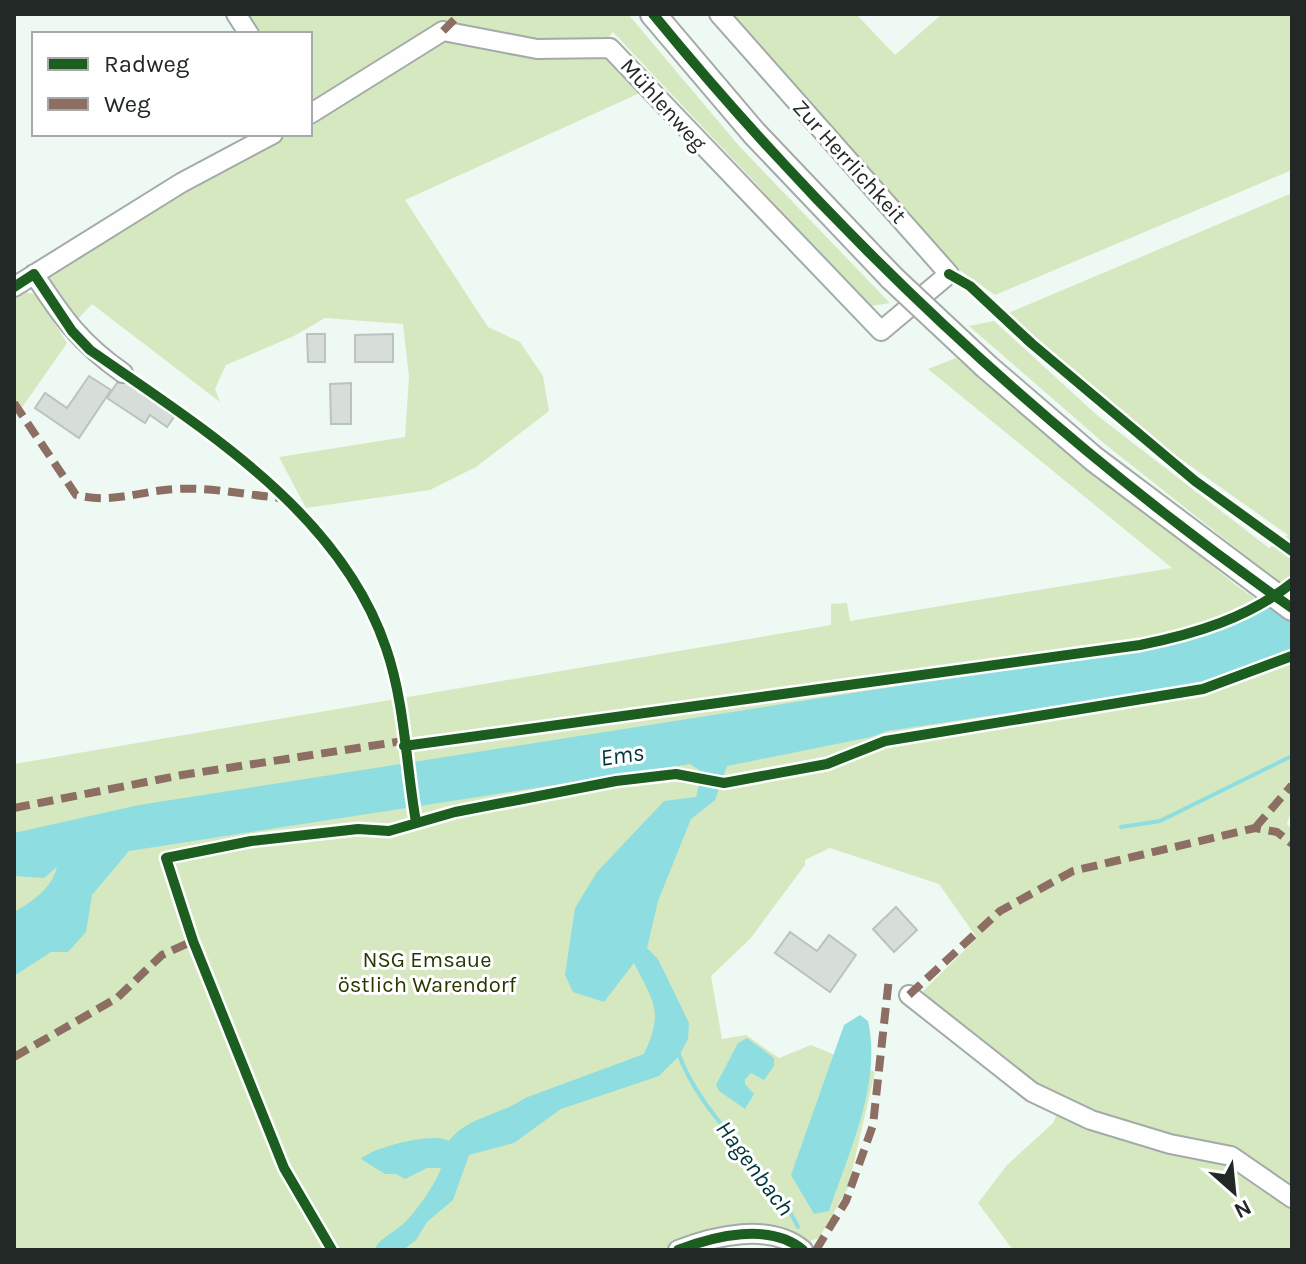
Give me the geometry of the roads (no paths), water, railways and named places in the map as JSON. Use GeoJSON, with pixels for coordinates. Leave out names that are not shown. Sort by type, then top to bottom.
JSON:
{"type":"FeatureCollection","features":[{"type":"Feature","properties":{"kind":"main road"},"geometry":{"type":"LineString","coordinates":[[653,14],[782,163],[892,278],[987,367],[1094,459],[1292,608]]}},
{"type":"Feature","properties":{"kind":"main road"},"geometry":{"type":"LineString","coordinates":[[670,14],[683,50]]}},
{"type":"Feature","properties":{"kind":"street"},"geometry":{"type":"LineString","coordinates":[[236,14],[248,32]]}},
{"type":"Feature","properties":{"kind":"street","name":"Zur Herrlichkeit"},"geometry":{"type":"LineString","coordinates":[[719,14],[949,274],[913,303]]}},
{"type":"Feature","properties":{"kind":"street","name":"Mühlenweg"},"geometry":{"type":"LineString","coordinates":[[312,113],[443,31],[537,49],[605,46],[620,55],[650,93],[881,331],[913,303]]}},
{"type":"Feature","properties":{"kind":"street"},"geometry":{"type":"LineString","coordinates":[[14,287],[181,183],[269,136]]}},
{"type":"Feature","properties":{"kind":"street"},"geometry":{"type":"LineString","coordinates":[[34,274],[72,331],[90,350],[123,373]]}},
{"type":"Feature","properties":{"kind":"street"},"geometry":{"type":"LineString","coordinates":[[909,995],[1032,1092],[1091,1120],[1170,1144],[1231,1156],[1292,1198]]}},
{"type":"Feature","properties":{"kind":"street"},"geometry":{"type":"LineString","coordinates":[[678,1250],[708,1238],[748,1234],[795,1245]]}},
{"type":"Feature","properties":{"kind":"water","name":"Ems"},"geometry":{"type":"Polygon","coordinates":[[[1292,595],[1292,648],[1190,686],[887,731],[871,737],[727,766],[715,800],[691,819],[658,901],[647,948],[658,959],[689,1023],[688,1039],[679,1056],[659,1076],[561,1109],[514,1143],[469,1155],[453,1200],[427,1222],[416,1240],[403,1250],[374,1250],[413,1214],[441,1168],[427,1168],[405,1179],[396,1174],[385,1174],[361,1159],[377,1150],[417,1139],[441,1138],[449,1141],[465,1127],[525,1098],[644,1054],[654,1027],[654,1007],[634,963],[604,1002],[573,992],[565,975],[575,908],[597,872],[664,801],[696,797],[702,772],[690,764],[129,851],[92,895],[86,932],[68,952],[51,952],[14,976],[14,912],[46,888],[57,867],[44,878],[14,876],[14,833],[139,805],[1172,643],[1228,627],[1292,595]]]}},
{"type":"Feature","properties":{"kind":"water"},"geometry":{"type":"Polygon","coordinates":[[[860,1015],[868,1021],[871,1045],[867,1093],[829,1211],[814,1214],[791,1175],[844,1025],[860,1015]]]}},
{"type":"Feature","properties":{"kind":"water"},"geometry":{"type":"Polygon","coordinates":[[[747,1038],[774,1058],[774,1066],[764,1080],[751,1073],[745,1079],[745,1084],[754,1094],[745,1109],[719,1091],[716,1085],[738,1043],[747,1038]]]}},
{"type":"Feature","properties":{"kind":"waterway"},"geometry":{"type":"LineString","coordinates":[[1121,827],[1160,821],[1292,756]]}},
{"type":"Feature","properties":{"kind":"waterway","name":"Hagenbach"},"geometry":{"type":"LineString","coordinates":[[678,1052],[702,1099],[770,1183],[798,1227]]}},
{"type":"Feature","properties":{"kind":"park label","name":"NSG Emsaue östlich Warendorf"},"geometry":{"type":"Point","coordinates":[427,972]}}]}
